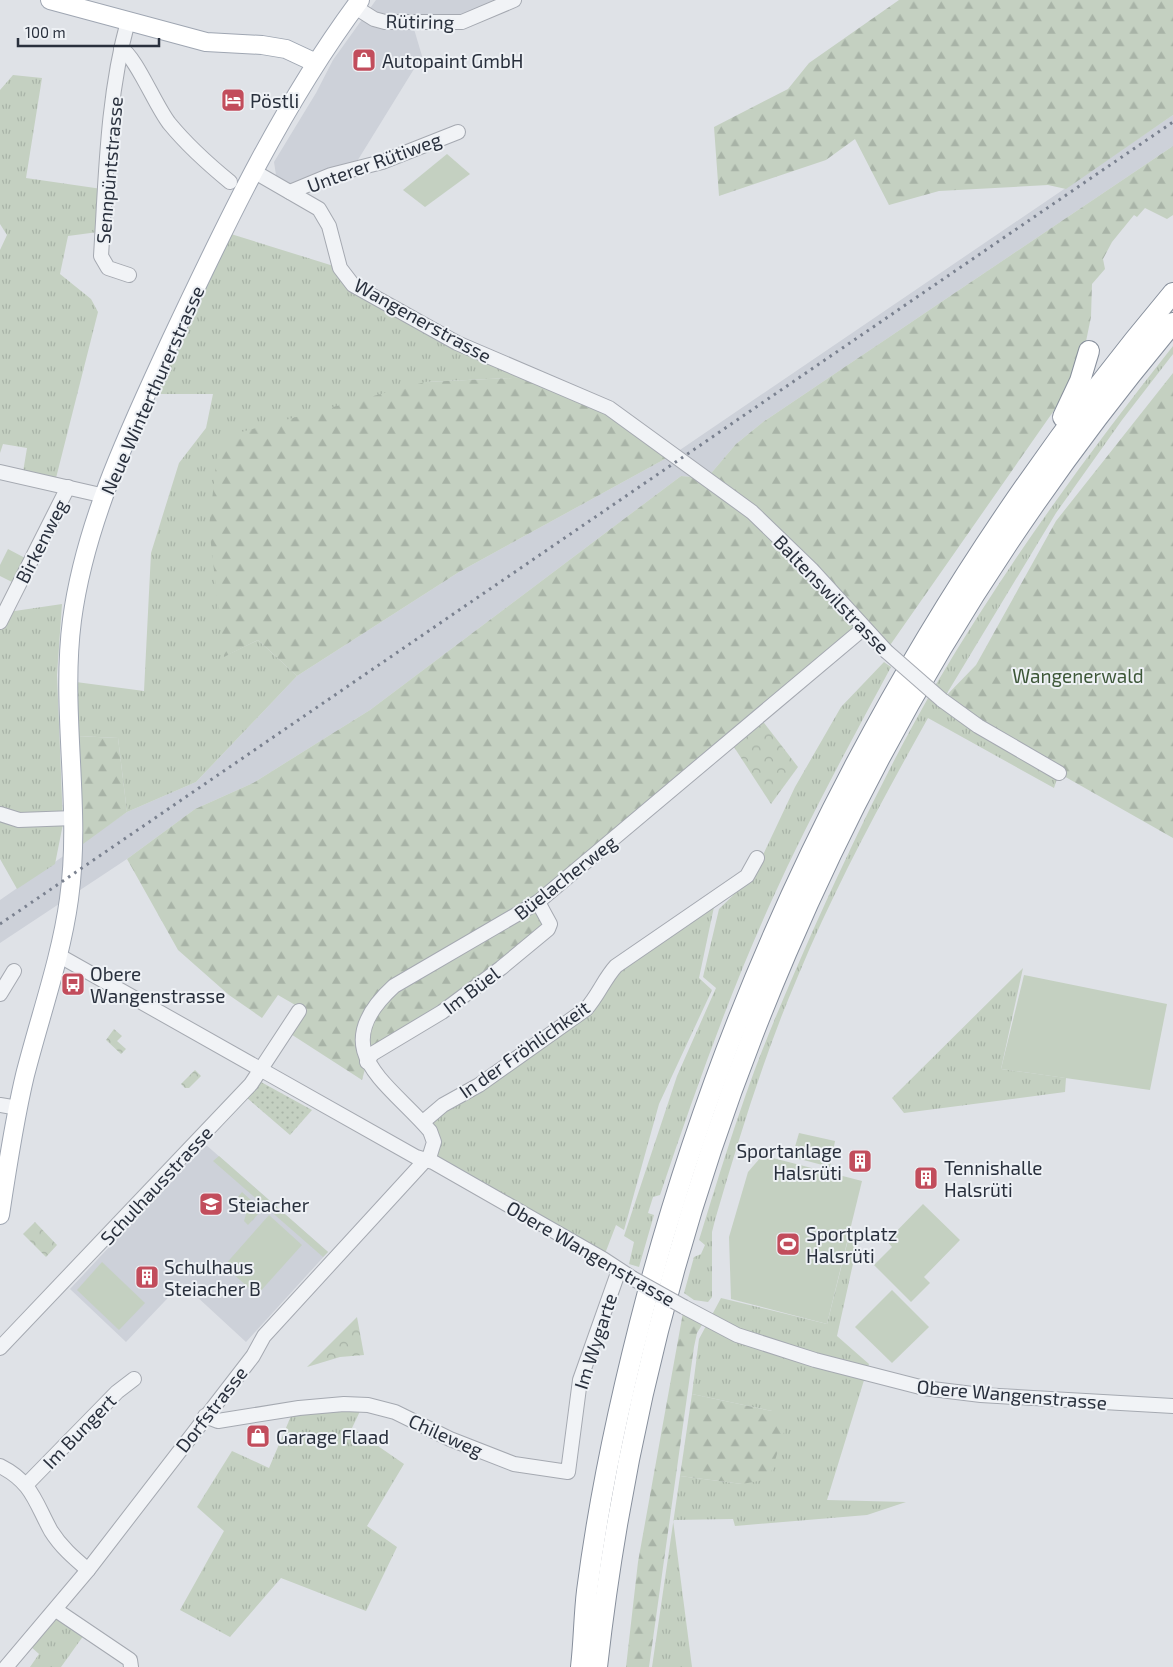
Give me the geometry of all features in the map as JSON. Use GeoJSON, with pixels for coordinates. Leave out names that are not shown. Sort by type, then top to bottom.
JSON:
{"type":"FeatureCollection","features":[{"type":"Feature","properties":{"kind":"highway"},"geometry":{"type":"LineString","coordinates":[[576,1661],[613,1441],[656,1264],[702,1116],[758,969],[824,824],[896,688],[977,555],[1048,452],[1113,366],[1173,293]]}},
{"type":"Feature","properties":{"kind":"highway"},"geometry":{"type":"LineString","coordinates":[[596,1667],[622,1496],[661,1319],[689,1219],[715,1138],[747,1049],[783,960],[817,882],[863,789],[956,624],[1055,474],[1128,378],[1173,323]]}},
{"type":"Feature","properties":{"kind":"highway"},"geometry":{"type":"LineString","coordinates":[[1048,452],[1080,381],[1089,351]]}},
{"type":"Feature","properties":{"kind":"main road"},"geometry":{"type":"LineString","coordinates":[[50,0],[85,4],[128,21],[206,42],[279,47],[299,53],[316,63]]}},
{"type":"Feature","properties":{"kind":"main road","name":"Neue Winterthurerstrasse"},"geometry":{"type":"LineString","coordinates":[[0,1215],[18,1108],[58,955],[70,896],[74,818],[68,667],[71,632],[83,564],[105,496],[168,348],[255,172],[316,63],[358,3]]}},
{"type":"Feature","properties":{"kind":"street","name":"Rütiring"},"geometry":{"type":"LineString","coordinates":[[358,3],[374,19],[385,22],[462,22],[514,0]]}},
{"type":"Feature","properties":{"kind":"street","name":"Sennpüntstrasse"},"geometry":{"type":"LineString","coordinates":[[128,21],[121,48],[106,162],[101,256],[104,263],[111,270],[129,275]]}},
{"type":"Feature","properties":{"kind":"street"},"geometry":{"type":"LineString","coordinates":[[121,48],[129,55],[169,123],[204,160],[230,182]]}},
{"type":"Feature","properties":{"kind":"street","name":"Unterer Rütiweg"},"geometry":{"type":"LineString","coordinates":[[290,192],[330,175],[382,162],[458,132]]}},
{"type":"Feature","properties":{"kind":"street","name":"Wangenerstrasse"},"geometry":{"type":"LineString","coordinates":[[255,172],[314,205],[323,214],[332,235],[340,268],[348,280],[360,290],[457,343],[609,408]]}},
{"type":"Feature","properties":{"kind":"street","name":"Baltenswilstrasse"},"geometry":{"type":"LineString","coordinates":[[609,408],[752,512],[811,569],[886,651],[942,700],[978,726],[1059,773]]}},
{"type":"Feature","properties":{"kind":"street"},"geometry":{"type":"LineString","coordinates":[[0,472],[105,496]]}},
{"type":"Feature","properties":{"kind":"street","name":"Birkenweg"},"geometry":{"type":"LineString","coordinates":[[0,622],[68,487]]}},
{"type":"Feature","properties":{"kind":"street","name":"Büelacherweg"},"geometry":{"type":"LineString","coordinates":[[367,1062],[362,1036],[364,1023],[380,998],[394,986],[538,902],[864,628]]}},
{"type":"Feature","properties":{"kind":"street"},"geometry":{"type":"LineString","coordinates":[[0,814],[19,820],[74,818]]}},
{"type":"Feature","properties":{"kind":"street","name":"In der Fröhlichkeit"},"geometry":{"type":"LineString","coordinates":[[423,1122],[443,1105],[479,1085],[586,1009],[593,1002],[607,976],[616,966],[747,876],[756,858]]}},
{"type":"Feature","properties":{"kind":"street","name":"Im Büel"},"geometry":{"type":"LineString","coordinates":[[367,1062],[372,1054],[442,1012],[548,929],[550,924],[538,902]]}},
{"type":"Feature","properties":{"kind":"street","name":"Obere Wangenstrasse"},"geometry":{"type":"LineString","coordinates":[[58,955],[262,1070],[449,1172],[632,1278],[737,1335],[815,1360],[924,1388],[981,1395],[1173,1406]]}},
{"type":"Feature","properties":{"kind":"street"},"geometry":{"type":"LineString","coordinates":[[0,994],[14,971]]}},
{"type":"Feature","properties":{"kind":"street","name":"Schulhausstrasse"},"geometry":{"type":"LineString","coordinates":[[0,1348],[126,1218],[262,1070],[299,1011]]}},
{"type":"Feature","properties":{"kind":"street"},"geometry":{"type":"LineString","coordinates":[[367,1062],[430,1131],[434,1142],[431,1153],[425,1160]]}},
{"type":"Feature","properties":{"kind":"street"},"geometry":{"type":"LineString","coordinates":[[0,1104],[18,1108]]}},
{"type":"Feature","properties":{"kind":"street","name":"Dorfstrasse"},"geometry":{"type":"LineString","coordinates":[[6,1667],[88,1570],[253,1356],[264,1336],[425,1160]]}},
{"type":"Feature","properties":{"kind":"street","name":"Im Wygarte"},"geometry":{"type":"LineString","coordinates":[[568,1472],[580,1380],[619,1270]]}},
{"type":"Feature","properties":{"kind":"street","name":"Im Bungert"},"geometry":{"type":"LineString","coordinates":[[26,1485],[117,1392],[134,1379]]}},
{"type":"Feature","properties":{"kind":"street","name":"Chileweg"},"geometry":{"type":"LineString","coordinates":[[205,1416],[218,1421],[299,1408],[344,1404],[368,1405],[394,1412],[450,1439],[514,1464],[568,1472]]}},
{"type":"Feature","properties":{"kind":"street"},"geometry":{"type":"LineString","coordinates":[[0,1466],[26,1485],[36,1498],[52,1531],[65,1550],[88,1570]]}},
{"type":"Feature","properties":{"kind":"street"},"geometry":{"type":"LineString","coordinates":[[56,1610],[130,1660],[131,1667]]}},
{"type":"Feature","properties":{"kind":"shaded area"},"geometry":{"type":"Polygon","coordinates":[[[376,0],[510,0],[466,17],[414,29],[422,56],[356,163],[295,187],[276,175],[274,162],[316,93],[333,60],[376,0]]]}},
{"type":"Feature","properties":{"kind":"shaded area"},"geometry":{"type":"Polygon","coordinates":[[[1173,115],[1173,146],[763,422],[736,444],[707,478],[681,476],[370,710],[253,783],[195,809],[127,859],[0,943],[0,900],[127,812],[196,782],[297,676],[459,572],[674,454],[1173,115]]]}},
{"type":"Feature","properties":{"kind":"shaded area","name":"Steiacher"},"geometry":{"type":"Polygon","coordinates":[[[205,1144],[328,1252],[246,1342],[182,1283],[126,1342],[70,1289],[205,1144]]]}},
{"type":"Feature","properties":{"kind":"green space"},"geometry":{"type":"Polygon","coordinates":[[[899,0],[1173,0],[1173,115],[1066,189],[1048,185],[939,191],[889,205],[855,139],[826,160],[719,196],[714,127],[788,89],[809,63],[899,0]]]}},
{"type":"Feature","properties":{"kind":"green space"},"geometry":{"type":"Polygon","coordinates":[[[13,75],[42,78],[26,178],[102,189],[98,232],[68,236],[60,274],[91,299],[98,312],[56,478],[23,472],[27,448],[3,444],[0,453],[0,250],[7,235],[0,224],[0,90],[13,75]]]}},
{"type":"Feature","properties":{"kind":"green space"},"geometry":{"type":"Polygon","coordinates":[[[1173,146],[1173,215],[1167,219],[1145,208],[1137,217],[1134,215],[1112,242],[1103,259],[1105,269],[1092,284],[1091,317],[1083,356],[1062,399],[886,651],[864,629],[539,902],[550,924],[367,1062],[362,1080],[283,1029],[297,1006],[278,995],[262,1018],[229,995],[178,950],[127,859],[195,809],[253,783],[370,710],[681,476],[707,478],[736,444],[763,422],[1173,146]]]}},
{"type":"Feature","properties":{"kind":"green space"},"geometry":{"type":"Polygon","coordinates":[[[447,154],[470,174],[425,207],[403,190],[447,154]]]}},
{"type":"Feature","properties":{"kind":"green space"},"geometry":{"type":"Polygon","coordinates":[[[231,234],[340,268],[344,275],[533,377],[425,382],[225,656],[258,640],[297,676],[196,782],[127,812],[118,738],[77,736],[76,682],[144,691],[151,553],[179,463],[206,428],[213,394],[156,394],[231,234]]]}},
{"type":"Feature","properties":{"kind":"green space"},"geometry":{"type":"Polygon","coordinates":[[[1173,346],[1173,354],[1122,420],[1056,513],[946,695],[1059,773],[1054,788],[928,718],[843,877],[812,943],[786,1006],[753,1097],[715,1220],[712,1232],[712,1297],[708,1302],[694,1300],[684,1293],[694,1257],[701,1254],[705,1245],[699,1240],[746,1094],[796,969],[873,803],[938,681],[992,594],[1050,509],[1173,346]]]}},
{"type":"Feature","properties":{"kind":"green space","name":"Wangenerwald"},"geometry":{"type":"Polygon","coordinates":[[[1173,373],[1173,838],[1025,754],[942,700],[976,665],[1056,521],[1173,373]]]}},
{"type":"Feature","properties":{"kind":"green space"},"geometry":{"type":"Polygon","coordinates":[[[533,377],[609,408],[674,454],[459,572],[297,676],[258,640],[224,657],[209,527],[219,438],[425,382],[533,377]]]}},
{"type":"Feature","properties":{"kind":"green space"},"geometry":{"type":"Polygon","coordinates":[[[8,549],[25,558],[12,582],[0,576],[0,565],[8,549]]]}},
{"type":"Feature","properties":{"kind":"green space"},"geometry":{"type":"Polygon","coordinates":[[[62,604],[57,675],[63,824],[55,864],[17,889],[0,859],[0,630],[8,612],[62,604]]]}},
{"type":"Feature","properties":{"kind":"green space"},"geometry":{"type":"Polygon","coordinates":[[[884,662],[891,667],[814,813],[755,938],[712,1047],[660,1195],[653,1197],[648,1213],[654,1215],[639,1267],[629,1264],[634,1242],[624,1236],[677,1076],[716,988],[703,977],[719,909],[753,876],[795,787],[841,707],[884,662]]]}},
{"type":"Feature","properties":{"kind":"green space"},"geometry":{"type":"Polygon","coordinates":[[[761,719],[798,767],[771,804],[732,744],[761,719]]]}},
{"type":"Feature","properties":{"kind":"green space"},"geometry":{"type":"Polygon","coordinates":[[[77,736],[118,738],[127,812],[83,844],[77,736]]]}},
{"type":"Feature","properties":{"kind":"green space"},"geometry":{"type":"Polygon","coordinates":[[[714,907],[699,978],[712,990],[659,1104],[624,1230],[616,1225],[603,1259],[433,1162],[432,1114],[586,1009],[607,976],[714,907]]]}},
{"type":"Feature","properties":{"kind":"green space"},"geometry":{"type":"Polygon","coordinates":[[[1023,968],[1001,1069],[1066,1078],[1065,1092],[904,1113],[892,1098],[1023,968]]]}},
{"type":"Feature","properties":{"kind":"green space"},"geometry":{"type":"Polygon","coordinates":[[[1024,975],[1167,1004],[1150,1090],[1001,1069],[1024,975]]]}},
{"type":"Feature","properties":{"kind":"green space"},"geometry":{"type":"Polygon","coordinates":[[[114,1029],[122,1036],[117,1041],[126,1049],[121,1054],[106,1040],[114,1029]]]}},
{"type":"Feature","properties":{"kind":"green space"},"geometry":{"type":"Polygon","coordinates":[[[195,1070],[201,1076],[189,1088],[185,1088],[181,1084],[195,1070]]]}},
{"type":"Feature","properties":{"kind":"green space"},"geometry":{"type":"Polygon","coordinates":[[[261,1082],[312,1110],[290,1135],[246,1097],[261,1082]]]}},
{"type":"Feature","properties":{"kind":"green space"},"geometry":{"type":"Polygon","coordinates":[[[799,1133],[835,1141],[830,1167],[792,1157],[799,1133]]]}},
{"type":"Feature","properties":{"kind":"green space"},"geometry":{"type":"Polygon","coordinates":[[[219,1156],[328,1252],[323,1257],[213,1161],[219,1156]]]}},
{"type":"Feature","properties":{"kind":"green space","name":"Sportplatz Halsrüti"},"geometry":{"type":"Polygon","coordinates":[[[761,1157],[769,1157],[862,1181],[827,1324],[731,1299],[729,1237],[748,1172],[761,1157]]]}},
{"type":"Feature","properties":{"kind":"green space"},"geometry":{"type":"Polygon","coordinates":[[[242,1192],[262,1210],[248,1225],[244,1221],[246,1214],[238,1197],[242,1192]]]}},
{"type":"Feature","properties":{"kind":"green space"},"geometry":{"type":"Polygon","coordinates":[[[923,1204],[960,1240],[924,1277],[930,1283],[911,1302],[874,1265],[892,1247],[887,1241],[923,1204]]]}},
{"type":"Feature","properties":{"kind":"green space"},"geometry":{"type":"Polygon","coordinates":[[[269,1215],[302,1245],[257,1295],[224,1266],[269,1215]]]}},
{"type":"Feature","properties":{"kind":"green space"},"geometry":{"type":"Polygon","coordinates":[[[35,1222],[57,1245],[46,1257],[23,1234],[35,1222]]]}},
{"type":"Feature","properties":{"kind":"green space"},"geometry":{"type":"Polygon","coordinates":[[[848,1240],[858,1241],[837,1336],[869,1364],[827,1500],[906,1502],[867,1515],[735,1526],[733,1519],[674,1520],[680,1476],[742,1484],[772,1411],[692,1394],[699,1339],[721,1298],[827,1324],[848,1240]]]}},
{"type":"Feature","properties":{"kind":"green space"},"geometry":{"type":"Polygon","coordinates":[[[102,1262],[145,1303],[119,1330],[77,1290],[102,1262]]]}},
{"type":"Feature","properties":{"kind":"green space"},"geometry":{"type":"Polygon","coordinates":[[[892,1290],[929,1327],[892,1363],[855,1327],[892,1290]]]}},
{"type":"Feature","properties":{"kind":"green space"},"geometry":{"type":"Polygon","coordinates":[[[684,1307],[705,1320],[697,1333],[694,1347],[649,1667],[626,1667],[638,1562],[684,1307]]]}},
{"type":"Feature","properties":{"kind":"green space"},"geometry":{"type":"Polygon","coordinates":[[[357,1317],[364,1355],[340,1357],[307,1367],[357,1317]]]}},
{"type":"Feature","properties":{"kind":"green space"},"geometry":{"type":"Polygon","coordinates":[[[692,1394],[772,1411],[786,1426],[769,1479],[742,1484],[680,1476],[692,1394]]]}},
{"type":"Feature","properties":{"kind":"green space"},"geometry":{"type":"Polygon","coordinates":[[[362,1407],[352,1428],[404,1464],[367,1526],[397,1547],[366,1611],[281,1578],[230,1637],[180,1610],[224,1531],[197,1507],[232,1451],[269,1468],[291,1416],[362,1407]]]}},
{"type":"Feature","properties":{"kind":"green space"},"geometry":{"type":"Polygon","coordinates":[[[673,1522],[692,1667],[652,1667],[673,1522]]]}},
{"type":"Feature","properties":{"kind":"green space"},"geometry":{"type":"Polygon","coordinates":[[[55,1618],[84,1635],[61,1667],[30,1667],[39,1654],[30,1646],[55,1618]]]}},
{"type":"Feature","properties":{"kind":"railway"},"geometry":{"type":"LineString","coordinates":[[0,924],[1173,122]]}},
{"type":"Feature","properties":{"kind":"place","name":"Autopaint GmbH"},"geometry":{"type":"Point","coordinates":[364,60]}},
{"type":"Feature","properties":{"kind":"place","name":"Pöstli"},"geometry":{"type":"Point","coordinates":[233,100]}},
{"type":"Feature","properties":{"kind":"place","name":"Obere Wangenstrasse"},"geometry":{"type":"Point","coordinates":[73,984]}},
{"type":"Feature","properties":{"kind":"place","name":"Sportanlage Halsrüti"},"geometry":{"type":"Point","coordinates":[860,1161]}},
{"type":"Feature","properties":{"kind":"place","name":"Tennishalle Halsrüti"},"geometry":{"type":"Point","coordinates":[926,1178]}},
{"type":"Feature","properties":{"kind":"place","name":"Steiacher"},"geometry":{"type":"Point","coordinates":[211,1204]}},
{"type":"Feature","properties":{"kind":"place","name":"Sportplatz Halsrüti"},"geometry":{"type":"Point","coordinates":[788,1244]}},
{"type":"Feature","properties":{"kind":"place","name":"Schulhaus Steiacher B"},"geometry":{"type":"Point","coordinates":[147,1277]}},
{"type":"Feature","properties":{"kind":"place","name":"Garage Flaad"},"geometry":{"type":"Point","coordinates":[258,1436]}}]}
